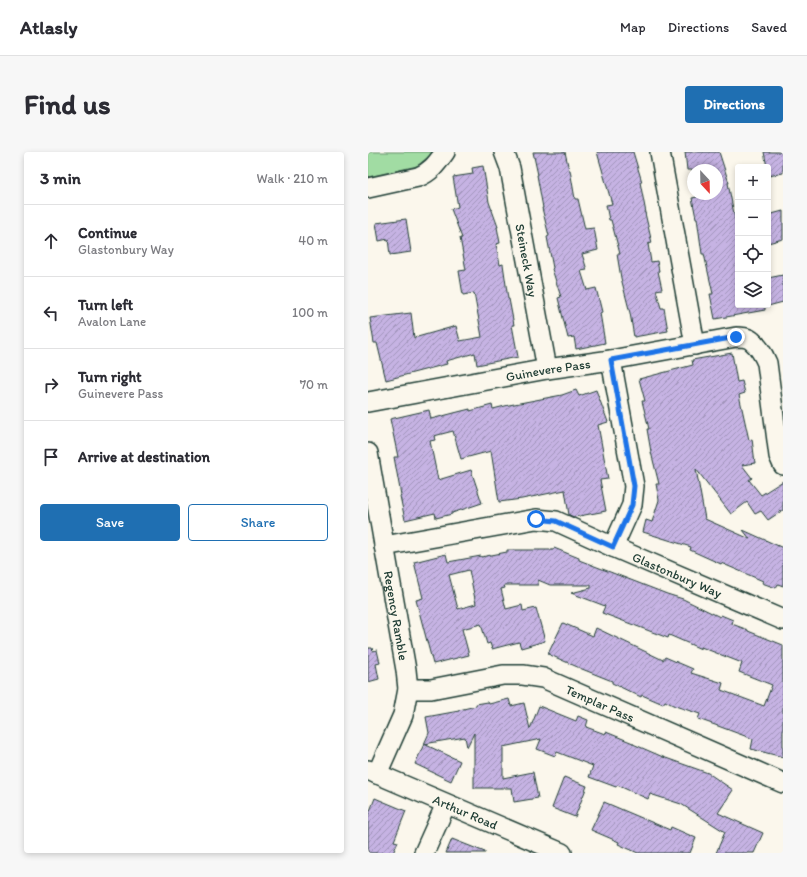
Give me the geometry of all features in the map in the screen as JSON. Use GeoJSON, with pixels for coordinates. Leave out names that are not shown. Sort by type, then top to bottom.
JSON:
{"type":"FeatureCollection","features":[{"type":"Feature","properties":{"kind":"street"},"geometry":{"type":"LineString","coordinates":[[368,188],[426,174],[435,166],[445,152]]}},
{"type":"Feature","properties":{"kind":"street","name":"Steineck Way"},"geometry":{"type":"LineString","coordinates":[[504,152],[510,168],[547,369]]}},
{"type":"Feature","properties":{"kind":"street"},"geometry":{"type":"LineString","coordinates":[[660,152],[695,345]]}},
{"type":"Feature","properties":{"kind":"street","name":"Guinevere Pass"},"geometry":{"type":"LineString","coordinates":[[368,402],[547,369],[611,360],[736,337],[745,338],[752,341],[761,351],[767,363],[779,456],[783,465]]}},
{"type":"Feature","properties":{"kind":"street"},"geometry":{"type":"LineString","coordinates":[[611,360],[634,486],[632,505],[613,547]]}},
{"type":"Feature","properties":{"kind":"street","name":"Regency Ramble"},"geometry":{"type":"LineString","coordinates":[[368,453],[406,670],[408,689],[403,715],[373,772]]}},
{"type":"Feature","properties":{"kind":"street","name":"Glastonbury Way"},"geometry":{"type":"LineString","coordinates":[[384,546],[536,519],[556,521],[783,620]]}},
{"type":"Feature","properties":{"kind":"street","name":"Templar Pass"},"geometry":{"type":"LineString","coordinates":[[408,689],[431,689],[503,675],[523,675],[543,678],[783,783]]}},
{"type":"Feature","properties":{"kind":"street","name":"Arthur Road"},"geometry":{"type":"LineString","coordinates":[[373,772],[562,853]]}},
{"type":"Feature","properties":{"kind":"street"},"geometry":{"type":"LineString","coordinates":[[424,853],[446,804]]}},
{"type":"Feature","properties":{"kind":"green space"},"geometry":{"type":"Polygon","coordinates":[[[368,152],[434,152],[417,166],[368,177],[368,152]]]}},
{"type":"Feature","properties":{"kind":"building"},"geometry":{"type":"Polygon","coordinates":[[[533,152],[565,152],[575,199],[578,199],[585,229],[594,228],[598,250],[582,254],[587,270],[581,271],[587,290],[596,288],[602,312],[600,313],[605,343],[576,349],[574,337],[568,338],[558,298],[561,297],[552,269],[547,237],[549,236],[542,208],[538,175],[533,152]]]}},
{"type":"Feature","properties":{"kind":"building"},"geometry":{"type":"Polygon","coordinates":[[[597,152],[633,152],[642,182],[640,182],[645,213],[652,243],[648,244],[651,262],[657,261],[662,289],[656,290],[661,308],[664,308],[668,331],[634,337],[630,313],[621,278],[617,254],[620,254],[611,220],[609,220],[606,205],[612,204],[597,152]]]}},
{"type":"Feature","properties":{"kind":"building"},"geometry":{"type":"Polygon","coordinates":[[[685,152],[719,152],[723,164],[687,164],[687,170],[685,152]]]}},
{"type":"Feature","properties":{"kind":"building"},"geometry":{"type":"Polygon","coordinates":[[[764,152],[783,152],[783,173],[771,176],[771,164],[766,164],[764,152]]]}},
{"type":"Feature","properties":{"kind":"building"},"geometry":{"type":"Polygon","coordinates":[[[723,164],[729,183],[735,219],[735,308],[765,308],[765,310],[715,319],[710,294],[713,294],[704,254],[702,254],[692,200],[723,200],[723,164]]]}},
{"type":"Feature","properties":{"kind":"building"},"geometry":{"type":"Polygon","coordinates":[[[483,166],[489,202],[498,227],[500,243],[496,244],[500,265],[503,264],[518,357],[477,365],[475,353],[446,361],[447,364],[386,380],[377,343],[374,343],[370,318],[411,313],[414,338],[456,326],[460,341],[482,337],[474,293],[463,295],[459,271],[466,270],[460,238],[462,238],[451,209],[458,207],[453,177],[473,174],[472,168],[483,166]]]}},
{"type":"Feature","properties":{"kind":"building"},"geometry":{"type":"Polygon","coordinates":[[[783,211],[783,239],[771,242],[771,236],[771,214],[783,211]]]}},
{"type":"Feature","properties":{"kind":"building"},"geometry":{"type":"Polygon","coordinates":[[[406,219],[411,252],[390,255],[388,239],[379,241],[376,223],[406,219]]]}},
{"type":"Feature","properties":{"kind":"building"},"geometry":{"type":"Polygon","coordinates":[[[783,275],[783,302],[771,305],[771,277],[783,275]]]}},
{"type":"Feature","properties":{"kind":"building"},"geometry":{"type":"Polygon","coordinates":[[[732,353],[737,382],[742,381],[745,393],[739,395],[749,440],[752,439],[755,463],[742,465],[752,478],[749,480],[761,495],[783,481],[783,510],[768,520],[761,511],[755,514],[747,502],[731,514],[696,469],[705,519],[750,539],[743,530],[783,548],[783,586],[778,584],[776,588],[690,550],[691,547],[643,532],[646,520],[652,522],[659,500],[656,484],[659,484],[651,452],[647,429],[649,429],[642,401],[645,401],[639,379],[693,365],[692,360],[732,353]]]}},
{"type":"Feature","properties":{"kind":"building"},"geometry":{"type":"Polygon","coordinates":[[[576,390],[579,396],[596,390],[608,422],[598,425],[608,479],[600,480],[606,511],[574,517],[569,515],[565,490],[499,502],[491,451],[461,459],[453,431],[434,436],[435,440],[430,441],[438,480],[471,470],[482,503],[436,518],[435,513],[405,520],[394,457],[398,457],[390,419],[429,410],[431,419],[492,405],[493,409],[562,395],[576,390]]]}},
{"type":"Feature","properties":{"kind":"building"},"geometry":{"type":"Polygon","coordinates":[[[554,548],[579,558],[579,560],[683,599],[720,617],[721,615],[733,620],[732,624],[783,645],[783,757],[751,749],[753,739],[698,719],[700,714],[675,706],[665,701],[663,704],[642,695],[641,697],[612,683],[612,681],[548,654],[563,623],[593,636],[596,628],[663,660],[665,657],[693,669],[691,673],[723,683],[721,690],[764,706],[772,685],[739,672],[742,663],[701,647],[701,649],[669,635],[668,638],[602,613],[605,606],[571,593],[591,588],[591,585],[550,585],[538,580],[538,585],[504,585],[505,588],[501,589],[506,609],[522,605],[523,611],[536,608],[545,641],[521,648],[519,642],[492,649],[490,643],[487,644],[481,624],[462,629],[469,655],[433,664],[416,600],[423,598],[414,562],[446,554],[448,562],[507,552],[507,550],[553,550],[554,548]],[[469,570],[449,575],[458,609],[476,604],[469,570]]]}},
{"type":"Feature","properties":{"kind":"building"},"geometry":{"type":"Polygon","coordinates":[[[368,648],[372,648],[373,651],[377,650],[380,663],[376,664],[379,679],[368,682],[368,648]]]}},
{"type":"Feature","properties":{"kind":"building"},"geometry":{"type":"Polygon","coordinates":[[[509,699],[511,706],[524,703],[530,729],[539,706],[576,721],[578,716],[588,720],[586,727],[605,734],[606,732],[663,757],[708,773],[733,790],[718,813],[763,833],[754,853],[716,853],[725,832],[681,804],[650,794],[648,799],[617,785],[616,787],[589,777],[593,766],[557,752],[555,756],[537,749],[541,739],[503,747],[503,778],[533,772],[538,798],[514,802],[512,788],[474,788],[474,733],[467,747],[465,737],[424,744],[429,733],[426,717],[459,711],[476,706],[476,704],[488,702],[489,704],[509,699]]]}},
{"type":"Feature","properties":{"kind":"building"},"geometry":{"type":"Polygon","coordinates":[[[424,744],[460,761],[451,781],[415,764],[424,744]]]}},
{"type":"Feature","properties":{"kind":"building"},"geometry":{"type":"Polygon","coordinates":[[[564,777],[587,786],[575,817],[552,808],[564,777]]]}},
{"type":"Feature","properties":{"kind":"building"},"geometry":{"type":"Polygon","coordinates":[[[375,798],[406,811],[394,841],[398,842],[393,853],[368,853],[368,816],[375,798]]]}},
{"type":"Feature","properties":{"kind":"building"},"geometry":{"type":"Polygon","coordinates":[[[604,802],[670,830],[671,827],[696,838],[690,853],[638,853],[618,844],[619,842],[591,830],[604,802]]]}},
{"type":"Feature","properties":{"kind":"building"},"geometry":{"type":"Polygon","coordinates":[[[452,839],[485,852],[485,853],[446,853],[452,839]]]}},
{"type":"Feature","properties":{"kind":"route"},"geometry":{"type":"LineString","coordinates":[[536,519],[556,521],[613,547],[632,505],[634,486],[611,360],[736,337]]}}]}
